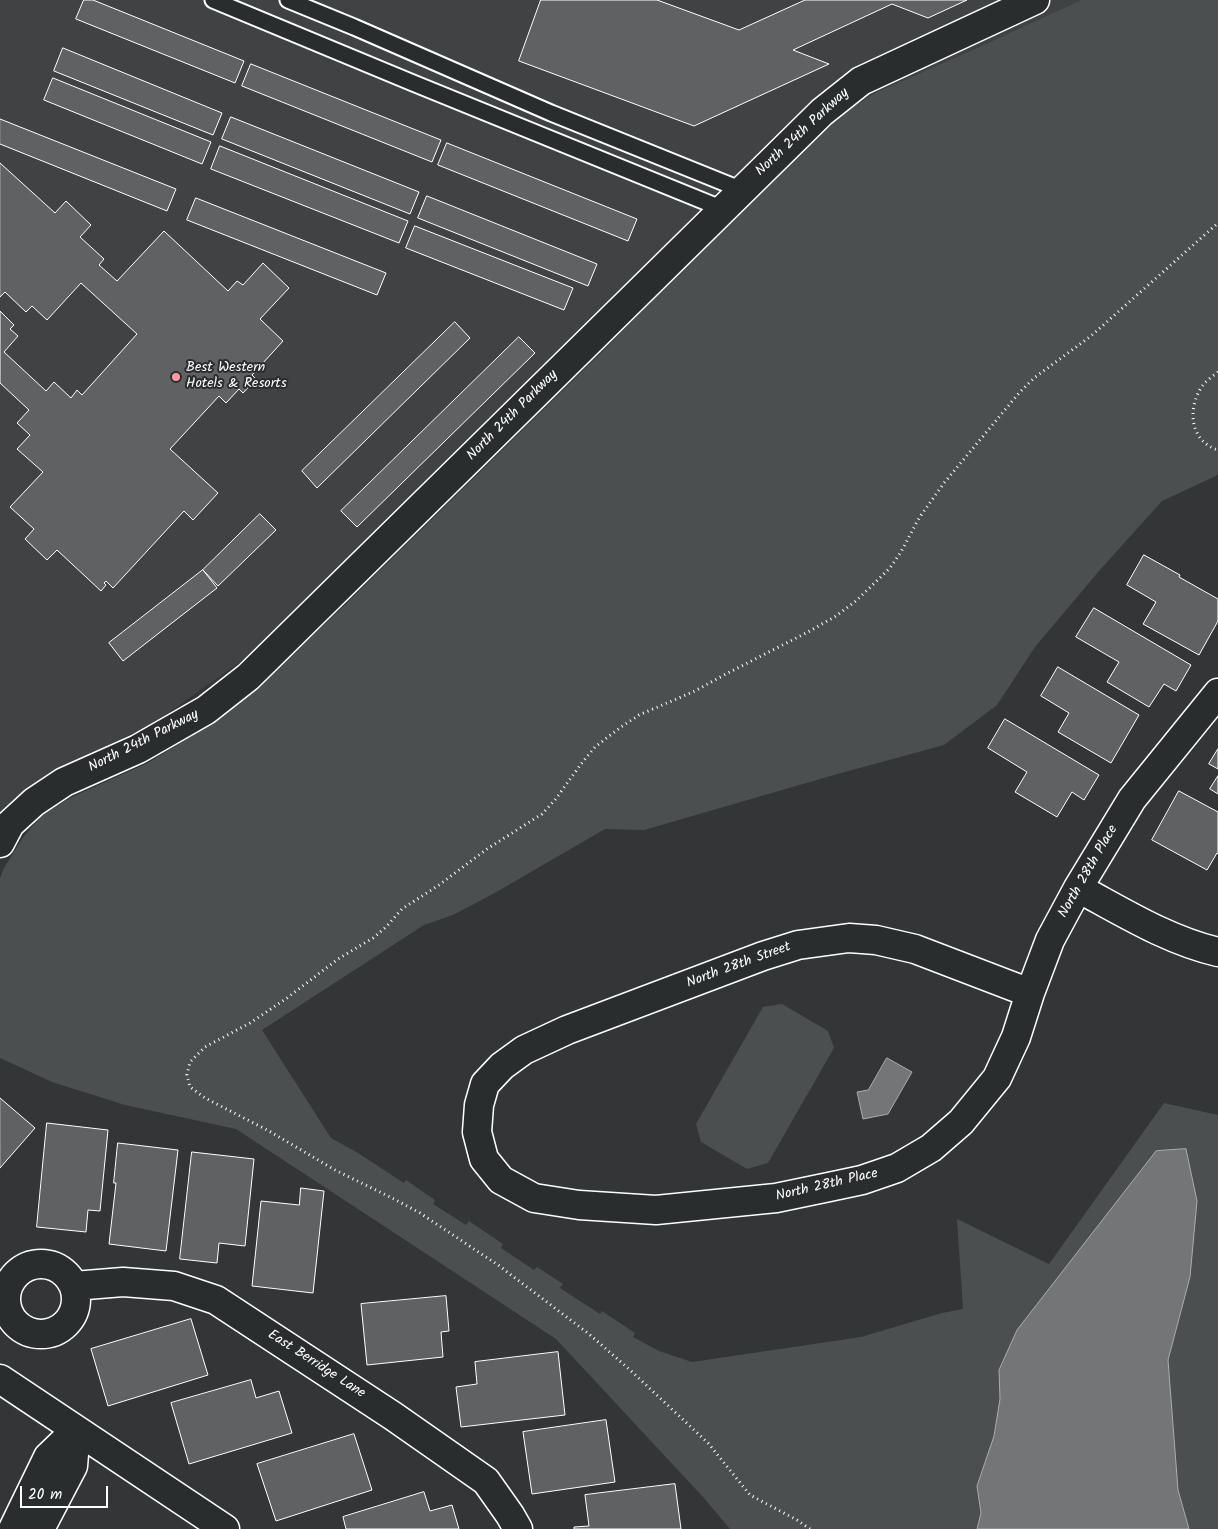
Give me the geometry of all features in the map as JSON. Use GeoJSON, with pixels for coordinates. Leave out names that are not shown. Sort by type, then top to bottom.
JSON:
{"type":"FeatureCollection","features":[{"type":"Feature","properties":{"kind":"street","name":"North 24th Parkway"},"geometry":{"type":"LineString","coordinates":[[0,843],[10,824],[42,797],[64,782],[138,749],[206,710],[248,677],[822,112],[861,81],[1035,0]]}},
{"type":"Feature","properties":{"kind":"street","name":"North 28th Place"},"geometry":{"type":"LineString","coordinates":[[479,1104],[477,1132],[484,1159],[501,1180],[534,1198],[579,1205],[656,1210],[776,1198],[862,1180],[897,1168],[931,1148],[961,1122],[997,1078],[1016,1037],[1050,940],[1078,888],[1132,800],[1218,693]]}},
{"type":"Feature","properties":{"kind":"street"},"geometry":{"type":"LineString","coordinates":[[1078,888],[1162,933],[1218,952]]}},
{"type":"Feature","properties":{"kind":"street","name":"North 28th Street"},"geometry":{"type":"LineString","coordinates":[[479,1104],[485,1084],[502,1066],[524,1050],[567,1030],[763,956],[798,945],[849,938],[876,940],[915,949],[1030,994]]}},
{"type":"Feature","properties":{"kind":"street","name":"East Berridge Lane"},"geometry":{"type":"LineString","coordinates":[[74,1286],[123,1282],[174,1286],[216,1300],[385,1411],[486,1482],[518,1529]]}},
{"type":"Feature","properties":{"kind":"street"},"geometry":{"type":"LineString","coordinates":[[0,1379],[225,1529]]}},
{"type":"Feature","properties":{"kind":"street"},"geometry":{"type":"LineString","coordinates":[[13,1529],[48,1457],[76,1430]]}},
{"type":"Feature","properties":{"kind":"street"},"geometry":{"type":"LineString","coordinates":[[40,1529],[73,1466],[76,1430]]}},
{"type":"Feature","properties":{"kind":"lane"},"geometry":{"type":"LineString","coordinates":[[213,0],[422,87],[733,199]]}},
{"type":"Feature","properties":{"kind":"lane"},"geometry":{"type":"LineString","coordinates":[[288,0],[551,112],[733,199]]}},
{"type":"Feature","properties":{"kind":"path"},"geometry":{"type":"LineString","coordinates":[[810,1529],[750,1495],[708,1443],[630,1370],[589,1334],[498,1265],[420,1213],[335,1170],[269,1131],[205,1098],[190,1087],[187,1075],[190,1062],[205,1047],[250,1023],[287,998],[338,959],[373,938],[402,909],[487,849],[542,814],[555,800],[580,764],[595,747],[621,727],[639,715],[695,691],[808,632],[836,616],[856,601],[890,568],[919,518],[944,484],[1024,388],[1049,366],[1091,336],[1218,224]]}},
{"type":"Feature","properties":{"kind":"path"},"geometry":{"type":"LineString","coordinates":[[1218,372],[1204,384],[1194,402],[1193,418],[1197,434],[1206,445],[1218,450]]}},
{"type":"Feature","properties":{"kind":"shaded area"},"geometry":{"type":"Polygon","coordinates":[[[0,0],[1081,0],[879,91],[734,215],[608,346],[349,601],[243,660],[154,723],[54,771],[0,813],[0,0]]]}},
{"type":"Feature","properties":{"kind":"shaded area"},"geometry":{"type":"Polygon","coordinates":[[[1081,0],[1218,0],[1218,475],[1162,501],[1099,571],[1035,647],[997,705],[944,745],[644,830],[605,829],[493,894],[453,915],[424,925],[262,1030],[331,1138],[404,1183],[406,1180],[435,1200],[433,1204],[466,1225],[469,1221],[503,1244],[501,1248],[534,1270],[537,1267],[563,1284],[560,1288],[600,1314],[602,1311],[635,1333],[633,1337],[659,1351],[692,1362],[861,1337],[942,1313],[963,1309],[957,1219],[1049,1264],[1164,1103],[1218,1115],[1218,1529],[730,1529],[703,1497],[556,1339],[236,1129],[125,1105],[52,1082],[0,1058],[0,878],[24,836],[43,814],[72,797],[148,763],[206,727],[257,688],[349,601],[608,346],[734,215],[833,119],[879,91],[1081,0]]]}},
{"type":"Feature","properties":{"kind":"shaded area"},"geometry":{"type":"Polygon","coordinates":[[[782,1004],[828,1031],[834,1048],[768,1163],[747,1169],[701,1142],[696,1124],[763,1007],[782,1004]]]}},
{"type":"Feature","properties":{"kind":"shaded area"},"geometry":{"type":"Polygon","coordinates":[[[887,1058],[912,1072],[888,1114],[863,1119],[857,1092],[868,1090],[887,1058]]]}},
{"type":"Feature","properties":{"kind":"shaded area"},"geometry":{"type":"Polygon","coordinates":[[[1186,1149],[1197,1201],[1190,1277],[1168,1360],[1178,1490],[1189,1529],[977,1529],[981,1513],[977,1486],[994,1436],[1000,1399],[999,1370],[1017,1330],[1156,1151],[1186,1149]]]}},
{"type":"Feature","properties":{"kind":"building"},"geometry":{"type":"Polygon","coordinates":[[[84,0],[93,0],[244,61],[235,83],[76,19],[84,0]]]}},
{"type":"Feature","properties":{"kind":"building"},"geometry":{"type":"Polygon","coordinates":[[[541,0],[657,0],[739,30],[805,0],[967,0],[928,18],[892,4],[793,50],[829,64],[694,126],[519,61],[541,0]]]}},
{"type":"Feature","properties":{"kind":"building"},"geometry":{"type":"Polygon","coordinates":[[[63,48],[222,113],[213,135],[54,71],[63,48]]]}},
{"type":"Feature","properties":{"kind":"building"},"geometry":{"type":"Polygon","coordinates":[[[251,64],[441,140],[432,162],[242,86],[251,64]]]}},
{"type":"Feature","properties":{"kind":"building"},"geometry":{"type":"Polygon","coordinates":[[[53,78],[211,142],[202,164],[44,100],[53,78]]]}},
{"type":"Feature","properties":{"kind":"building"},"geometry":{"type":"Polygon","coordinates":[[[231,117],[419,192],[410,214],[222,139],[231,117]]]}},
{"type":"Feature","properties":{"kind":"building"},"geometry":{"type":"Polygon","coordinates":[[[0,119],[176,189],[167,211],[0,144],[0,119]]]}},
{"type":"Feature","properties":{"kind":"building"},"geometry":{"type":"Polygon","coordinates":[[[447,143],[637,219],[628,241],[438,165],[447,143]]]}},
{"type":"Feature","properties":{"kind":"building"},"geometry":{"type":"Polygon","coordinates":[[[220,146],[408,221],[399,243],[211,169],[220,146]]]}},
{"type":"Feature","properties":{"kind":"building","name":"Best Western Hotels & Resorts"},"geometry":{"type":"Polygon","coordinates":[[[0,163],[55,213],[66,201],[91,225],[80,237],[104,259],[99,265],[117,281],[164,231],[228,291],[237,281],[243,285],[263,263],[289,288],[260,319],[283,341],[252,375],[256,379],[243,393],[239,389],[226,403],[219,396],[170,449],[218,493],[193,520],[184,511],[113,588],[106,581],[104,583],[106,585],[101,591],[57,550],[47,560],[25,539],[34,529],[10,507],[43,472],[17,449],[30,435],[17,423],[29,410],[0,383],[0,311],[14,325],[10,329],[18,336],[4,352],[46,391],[54,382],[71,398],[77,390],[82,395],[137,334],[81,283],[47,320],[32,306],[26,312],[5,292],[0,297],[0,163]]]}},
{"type":"Feature","properties":{"kind":"building"},"geometry":{"type":"Polygon","coordinates":[[[427,196],[597,264],[588,286],[418,218],[427,196]]]}},
{"type":"Feature","properties":{"kind":"building"},"geometry":{"type":"Polygon","coordinates":[[[196,198],[386,273],[377,295],[187,220],[196,198]]]}},
{"type":"Feature","properties":{"kind":"building"},"geometry":{"type":"Polygon","coordinates":[[[415,226],[573,288],[564,310],[406,248],[415,226]]]}},
{"type":"Feature","properties":{"kind":"building"},"geometry":{"type":"Polygon","coordinates":[[[455,322],[470,338],[317,488],[302,471],[455,322]]]}},
{"type":"Feature","properties":{"kind":"building"},"geometry":{"type":"Polygon","coordinates":[[[519,337],[535,353],[357,527],[341,511],[519,337]]]}},
{"type":"Feature","properties":{"kind":"building"},"geometry":{"type":"Polygon","coordinates":[[[260,514],[276,530],[218,586],[203,570],[260,514]]]}},
{"type":"Feature","properties":{"kind":"building"},"geometry":{"type":"Polygon","coordinates":[[[1144,555],[1218,599],[1218,621],[1199,655],[1143,624],[1156,602],[1127,585],[1144,555]]]}},
{"type":"Feature","properties":{"kind":"building"},"geometry":{"type":"Polygon","coordinates":[[[203,570],[217,588],[123,661],[109,643],[203,570]]]}},
{"type":"Feature","properties":{"kind":"building"},"geometry":{"type":"Polygon","coordinates":[[[1094,608],[1191,665],[1176,691],[1164,684],[1149,707],[1107,682],[1119,662],[1076,637],[1094,608]]]}},
{"type":"Feature","properties":{"kind":"building"},"geometry":{"type":"Polygon","coordinates":[[[1058,667],[1139,715],[1111,763],[1058,732],[1069,713],[1041,696],[1058,667]]]}},
{"type":"Feature","properties":{"kind":"building"},"geometry":{"type":"Polygon","coordinates":[[[1005,719],[1099,775],[1084,800],[1072,792],[1057,817],[1015,792],[1027,772],[988,748],[1005,719]]]}},
{"type":"Feature","properties":{"kind":"building"},"geometry":{"type":"Polygon","coordinates":[[[1218,749],[1218,769],[1209,764],[1218,749]]]}},
{"type":"Feature","properties":{"kind":"building"},"geometry":{"type":"Polygon","coordinates":[[[1218,776],[1218,794],[1210,789],[1218,776]]]}},
{"type":"Feature","properties":{"kind":"building"},"geometry":{"type":"Polygon","coordinates":[[[1179,791],[1218,812],[1218,854],[1207,870],[1152,840],[1179,791]]]}},
{"type":"Feature","properties":{"kind":"building"},"geometry":{"type":"Polygon","coordinates":[[[0,1098],[35,1128],[0,1168],[0,1098]]]}},
{"type":"Feature","properties":{"kind":"building"},"geometry":{"type":"Polygon","coordinates":[[[47,1123],[108,1130],[100,1211],[88,1210],[86,1232],[37,1227],[47,1123]]]}},
{"type":"Feature","properties":{"kind":"building"},"geometry":{"type":"Polygon","coordinates":[[[118,1143],[178,1150],[166,1251],[109,1244],[116,1183],[114,1183],[118,1143]]]}},
{"type":"Feature","properties":{"kind":"building"},"geometry":{"type":"Polygon","coordinates":[[[192,1152],[254,1159],[245,1246],[219,1243],[217,1263],[180,1259],[192,1152]]]}},
{"type":"Feature","properties":{"kind":"building"},"geometry":{"type":"Polygon","coordinates":[[[301,1188],[324,1191],[313,1293],[252,1286],[261,1201],[299,1205],[301,1188]]]}},
{"type":"Feature","properties":{"kind":"building"},"geometry":{"type":"Polygon","coordinates":[[[446,1296],[449,1331],[441,1332],[443,1357],[367,1365],[361,1304],[446,1296]]]}},
{"type":"Feature","properties":{"kind":"building"},"geometry":{"type":"Polygon","coordinates":[[[191,1319],[208,1375],[108,1406],[91,1349],[191,1319]]]}},
{"type":"Feature","properties":{"kind":"building"},"geometry":{"type":"Polygon","coordinates":[[[558,1352],[565,1415],[461,1427],[456,1387],[477,1384],[475,1362],[558,1352]]]}},
{"type":"Feature","properties":{"kind":"building"},"geometry":{"type":"Polygon","coordinates":[[[251,1380],[256,1398],[279,1391],[292,1433],[189,1464],[171,1403],[251,1380]]]}},
{"type":"Feature","properties":{"kind":"building"},"geometry":{"type":"Polygon","coordinates":[[[606,1420],[615,1482],[532,1494],[523,1432],[606,1420]]]}},
{"type":"Feature","properties":{"kind":"building"},"geometry":{"type":"Polygon","coordinates":[[[354,1434],[372,1490],[276,1521],[257,1464],[354,1434]]]}},
{"type":"Feature","properties":{"kind":"building"},"geometry":{"type":"Polygon","coordinates":[[[675,1484],[681,1529],[574,1529],[574,1527],[589,1526],[585,1495],[675,1484]]]}},
{"type":"Feature","properties":{"kind":"building"},"geometry":{"type":"Polygon","coordinates":[[[424,1492],[430,1511],[452,1505],[459,1529],[346,1529],[343,1517],[424,1492]]]}},
{"type":"Feature","properties":{"kind":"place","name":"Best Western Hotels & Resorts"},"geometry":{"type":"Point","coordinates":[176,377]}}]}
